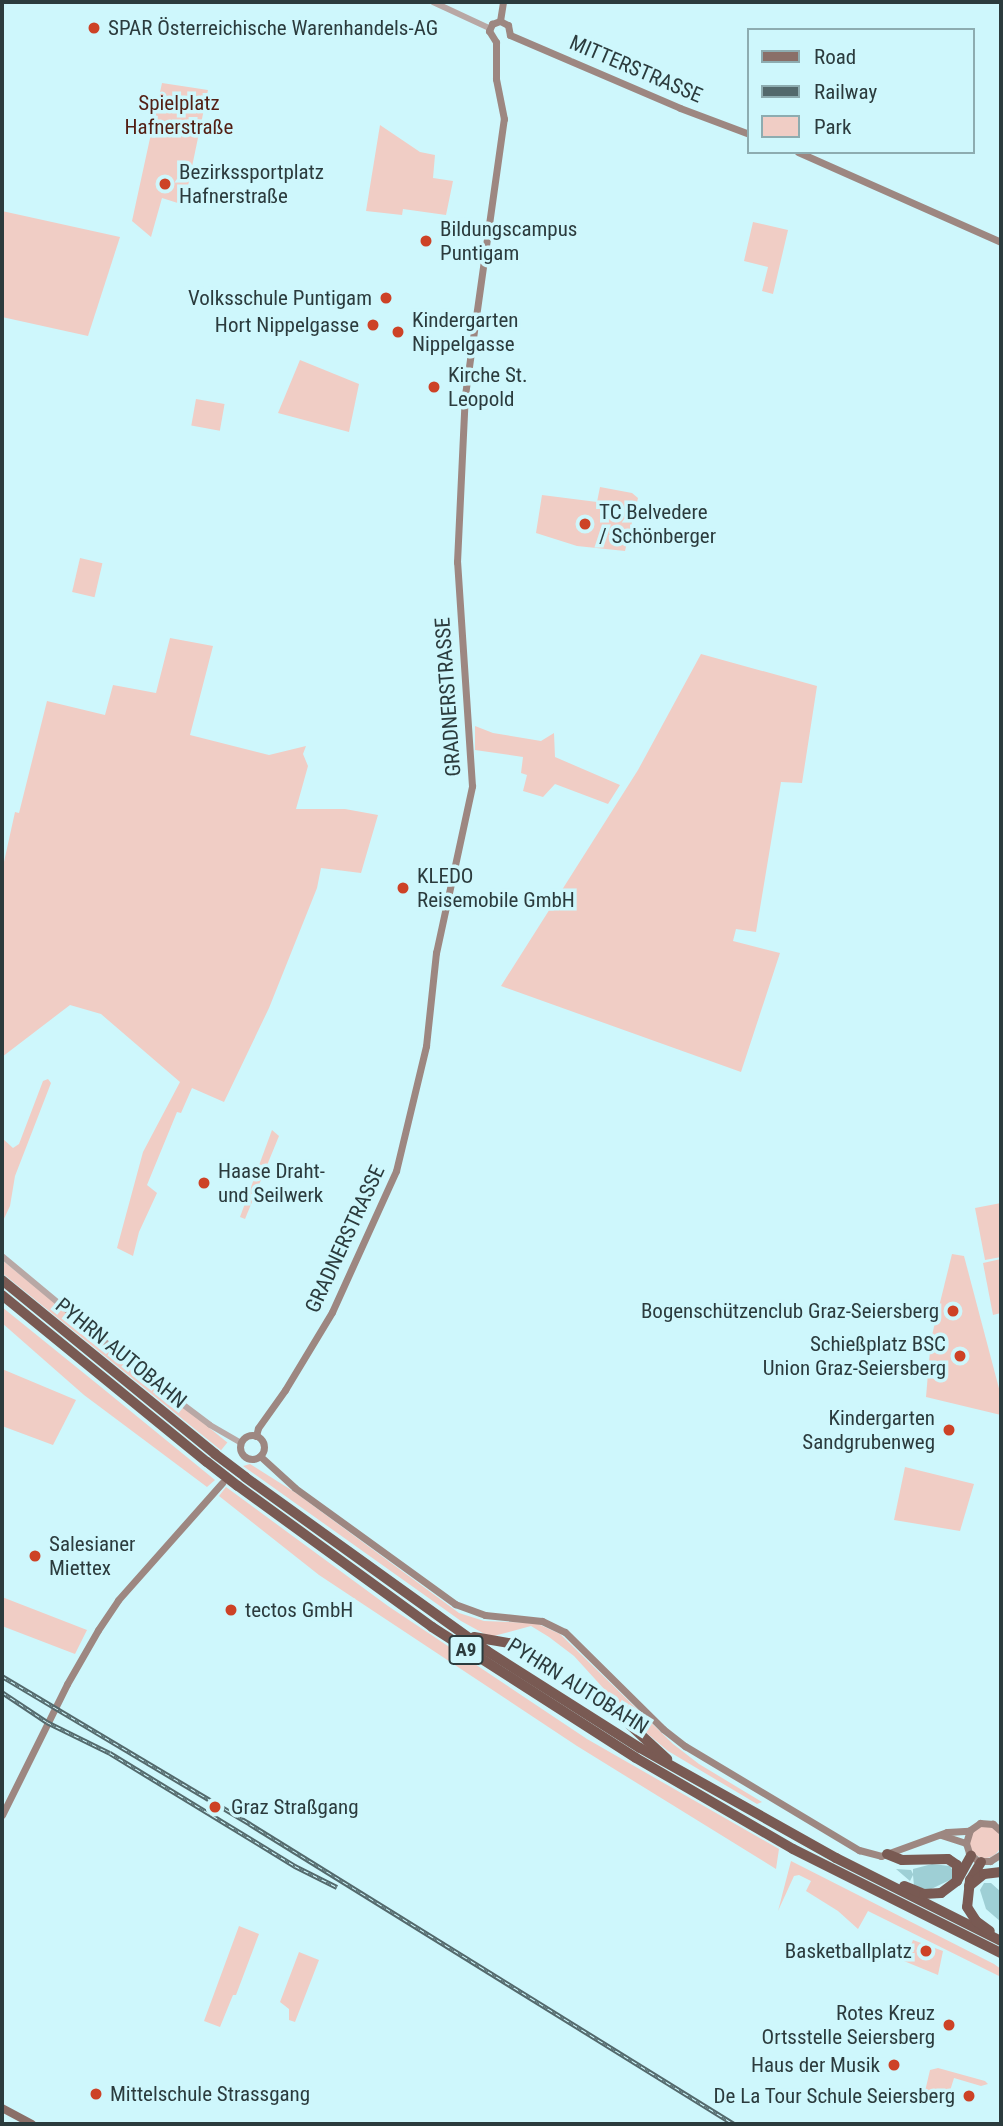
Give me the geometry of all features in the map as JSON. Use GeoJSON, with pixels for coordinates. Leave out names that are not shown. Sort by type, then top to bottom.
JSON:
{"type":"FeatureCollection","features":[{"type":"Feature","properties":{"kind":"highway","name":"PYHRN AUTOBAHN"},"geometry":{"type":"LineString","coordinates":[[2,1280],[215,1454],[241,1481],[432,1627],[636,1758],[793,1849],[1000,1948]]}},
{"type":"Feature","properties":{"kind":"highway","name":"PYHRN AUTOBAHN"},"geometry":{"type":"LineString","coordinates":[[2,1295],[207,1462],[241,1481],[532,1681],[678,1769],[1000,1948]]}},
{"type":"Feature","properties":{"kind":"highway"},"geometry":{"type":"LineString","coordinates":[[458,1630],[481,1641],[514,1644]]}},
{"type":"Feature","properties":{"kind":"highway"},"geometry":{"type":"LineString","coordinates":[[629,1724],[678,1769]]}},
{"type":"Feature","properties":{"kind":"highway"},"geometry":{"type":"LineString","coordinates":[[887,1854],[902,1860],[948,1859],[957,1865],[957,1881]]}},
{"type":"Feature","properties":{"kind":"highway"},"geometry":{"type":"LineString","coordinates":[[874,1876],[924,1894],[941,1893],[957,1881],[971,1856]]}},
{"type":"Feature","properties":{"kind":"highway"},"geometry":{"type":"LineString","coordinates":[[981,1862],[973,1871],[968,1887],[967,1907],[1000,1948]]}},
{"type":"Feature","properties":{"kind":"highway"},"geometry":{"type":"LineString","coordinates":[[968,1887],[984,1874],[1001,1872]]}},
{"type":"Feature","properties":{"kind":"main road"},"geometry":{"type":"LineString","coordinates":[[500,21],[508,25],[510,35],[504,41],[496,42],[490,37],[489,28],[500,21],[503,2]]}},
{"type":"Feature","properties":{"kind":"main road","name":"MITTERSTRASSE"},"geometry":{"type":"LineString","coordinates":[[510,35],[680,108],[748,134]]}},
{"type":"Feature","properties":{"kind":"main road","name":"GRADNERSTRASSE"},"geometry":{"type":"LineString","coordinates":[[256,1436],[258,1428],[332,1312],[396,1171],[424,1056],[439,935],[472,786],[457,562],[465,395],[503,119],[496,79],[496,42]]}},
{"type":"Feature","properties":{"kind":"main road"},"geometry":{"type":"LineString","coordinates":[[803,154],[1001,242]]}},
{"type":"Feature","properties":{"kind":"main road"},"geometry":{"type":"LineString","coordinates":[[246,1436],[256,1436],[264,1445],[260,1456],[253,1460],[241,1460],[240,1442],[246,1436]]}},
{"type":"Feature","properties":{"kind":"main road"},"geometry":{"type":"LineString","coordinates":[[260,1456],[295,1488],[455,1604],[485,1615],[542,1621],[565,1632],[663,1729],[685,1746],[859,1850],[876,1856],[940,1835],[970,1831]]}},
{"type":"Feature","properties":{"kind":"main road"},"geometry":{"type":"LineString","coordinates":[[2,1815],[67,1684],[98,1630],[118,1600],[222,1483]]}},
{"type":"Feature","properties":{"kind":"main road"},"geometry":{"type":"LineString","coordinates":[[999,1858],[981,1862],[971,1856],[966,1843],[970,1831],[978,1824],[987,1823],[1001,1831]]}},
{"type":"Feature","properties":{"kind":"main road"},"geometry":{"type":"LineString","coordinates":[[940,1835],[966,1843]]}},
{"type":"Feature","properties":{"kind":"main road"},"geometry":{"type":"LineString","coordinates":[[2,2108],[32,2124]]}},
{"type":"Feature","properties":{"kind":"street"},"geometry":{"type":"LineString","coordinates":[[433,2],[489,28]]}},
{"type":"Feature","properties":{"kind":"street"},"geometry":{"type":"LineString","coordinates":[[2,1256],[163,1389],[210,1425],[240,1442]]}},
{"type":"Feature","properties":{"kind":"green space","name":"Spielplatz Hafnerstraße"},"geometry":{"type":"Polygon","coordinates":[[[162,83],[208,90],[184,205],[162,198],[151,237],[132,221],[162,83]]]}},
{"type":"Feature","properties":{"kind":"green space"},"geometry":{"type":"Polygon","coordinates":[[[380,125],[420,152],[435,155],[433,178],[453,181],[446,215],[403,209],[402,215],[366,211],[380,125]]]}},
{"type":"Feature","properties":{"kind":"green space"},"geometry":{"type":"Polygon","coordinates":[[[2,211],[120,237],[88,336],[2,317],[2,211]]]}},
{"type":"Feature","properties":{"kind":"green space"},"geometry":{"type":"Polygon","coordinates":[[[753,222],[788,230],[773,294],[762,291],[768,267],[744,261],[753,222]]]}},
{"type":"Feature","properties":{"kind":"green space"},"geometry":{"type":"Polygon","coordinates":[[[300,360],[359,384],[349,432],[278,413],[300,360]]]}},
{"type":"Feature","properties":{"kind":"green space"},"geometry":{"type":"Polygon","coordinates":[[[196,399],[225,404],[220,431],[191,426],[196,399]]]}},
{"type":"Feature","properties":{"kind":"green space","name":"TC Belvedere / Schönberger"},"geometry":{"type":"Polygon","coordinates":[[[600,487],[632,493],[638,498],[625,551],[577,546],[536,533],[542,495],[597,502],[600,487]]]}},
{"type":"Feature","properties":{"kind":"green space"},"geometry":{"type":"Polygon","coordinates":[[[80,558],[102,563],[95,597],[72,592],[80,558]]]}},
{"type":"Feature","properties":{"kind":"green space"},"geometry":{"type":"Polygon","coordinates":[[[170,638],[213,646],[190,735],[269,755],[306,746],[303,754],[308,766],[296,809],[345,809],[378,815],[361,873],[321,868],[317,888],[269,1008],[224,1102],[192,1088],[181,1113],[177,1112],[147,1185],[157,1193],[139,1232],[133,1256],[117,1248],[143,1152],[180,1082],[101,1014],[70,1005],[2,1057],[2,871],[15,812],[19,813],[47,701],[105,715],[113,685],[156,693],[170,638]]]}},
{"type":"Feature","properties":{"kind":"green space"},"geometry":{"type":"Polygon","coordinates":[[[701,654],[817,686],[802,783],[781,782],[756,932],[736,929],[733,941],[780,953],[741,1072],[501,986],[638,770],[701,654]]]}},
{"type":"Feature","properties":{"kind":"green space"},"geometry":{"type":"Polygon","coordinates":[[[475,726],[493,733],[541,741],[554,733],[555,757],[620,785],[608,804],[555,784],[543,797],[523,791],[527,775],[521,773],[523,757],[475,750],[475,726]]]}},
{"type":"Feature","properties":{"kind":"green space"},"geometry":{"type":"Polygon","coordinates":[[[48,1079],[51,1083],[15,1176],[10,1206],[2,1223],[2,1138],[13,1148],[19,1144],[43,1081],[48,1079]]]}},
{"type":"Feature","properties":{"kind":"green space"},"geometry":{"type":"Polygon","coordinates":[[[272,1130],[279,1136],[245,1219],[240,1217],[272,1130]]]}},
{"type":"Feature","properties":{"kind":"green space"},"geometry":{"type":"Polygon","coordinates":[[[1001,1203],[1001,1257],[985,1260],[975,1208],[1001,1203]]]}},
{"type":"Feature","properties":{"kind":"green space","name":"Schießplatz BSC Union Graz-Seiersberg"},"geometry":{"type":"Polygon","coordinates":[[[952,1254],[964,1256],[1001,1396],[1001,1415],[926,1397],[931,1339],[952,1254]]]}},
{"type":"Feature","properties":{"kind":"green space"},"geometry":{"type":"Polygon","coordinates":[[[1001,1259],[1001,1313],[993,1315],[983,1263],[1001,1259]]]}},
{"type":"Feature","properties":{"kind":"green space"},"geometry":{"type":"Polygon","coordinates":[[[2,1260],[227,1443],[221,1450],[2,1273],[2,1260]]]}},
{"type":"Feature","properties":{"kind":"green space"},"geometry":{"type":"Polygon","coordinates":[[[2,1307],[215,1480],[207,1487],[84,1395],[2,1323],[2,1307]]]}},
{"type":"Feature","properties":{"kind":"green space"},"geometry":{"type":"Polygon","coordinates":[[[2,1369],[76,1400],[53,1445],[2,1426],[2,1369]]]}},
{"type":"Feature","properties":{"kind":"green space"},"geometry":{"type":"Polygon","coordinates":[[[250,1464],[296,1493],[459,1613],[484,1621],[536,1623],[560,1634],[673,1744],[699,1764],[762,1802],[757,1804],[668,1751],[636,1724],[574,1656],[549,1637],[531,1626],[490,1637],[461,1621],[243,1466],[250,1464]]]}},
{"type":"Feature","properties":{"kind":"green space"},"geometry":{"type":"Polygon","coordinates":[[[905,1467],[974,1484],[960,1531],[894,1520],[905,1467]]]}},
{"type":"Feature","properties":{"kind":"green space"},"geometry":{"type":"Polygon","coordinates":[[[226,1487],[388,1606],[587,1739],[779,1849],[776,1869],[577,1746],[319,1575],[219,1496],[226,1487]]]}},
{"type":"Feature","properties":{"kind":"green space"},"geometry":{"type":"Polygon","coordinates":[[[2,1597],[87,1630],[75,1654],[2,1626],[2,1597]]]}},
{"type":"Feature","properties":{"kind":"green space"},"geometry":{"type":"Polygon","coordinates":[[[985,1826],[996,1831],[1001,1842],[996,1853],[985,1858],[974,1853],[969,1842],[974,1831],[985,1826]]]}},
{"type":"Feature","properties":{"kind":"green space"},"geometry":{"type":"Polygon","coordinates":[[[791,1861],[994,1964],[1001,1969],[1001,1977],[868,1911],[858,1929],[838,1911],[806,1891],[811,1881],[799,1875],[794,1876],[778,1911],[791,1861]]]}},
{"type":"Feature","properties":{"kind":"green space"},"geometry":{"type":"Polygon","coordinates":[[[239,1926],[259,1934],[236,1995],[233,1995],[220,2027],[204,2021],[239,1926]]]}},
{"type":"Feature","properties":{"kind":"green space"},"geometry":{"type":"Polygon","coordinates":[[[913,1940],[943,1951],[938,1975],[899,1959],[903,1949],[909,1950],[913,1940]]]}},
{"type":"Feature","properties":{"kind":"green space"},"geometry":{"type":"Polygon","coordinates":[[[299,1952],[319,1960],[295,2022],[289,2020],[289,2009],[280,2002],[299,1952]]]}},
{"type":"Feature","properties":{"kind":"green space"},"geometry":{"type":"Polygon","coordinates":[[[938,2068],[988,2084],[981,2086],[954,2078],[945,2107],[923,2100],[930,2070],[938,2068]]]}},
{"type":"Feature","properties":{"kind":"water"},"geometry":{"type":"Polygon","coordinates":[[[932,1864],[950,1866],[953,1871],[952,1879],[929,1890],[914,1886],[913,1875],[910,1881],[896,1869],[911,1870],[913,1874],[913,1869],[932,1864]]]}},
{"type":"Feature","properties":{"kind":"water"},"geometry":{"type":"Polygon","coordinates":[[[984,1883],[991,1883],[1001,1892],[1001,1922],[986,1909],[980,1890],[984,1883]]]}},
{"type":"Feature","properties":{"kind":"railway"},"geometry":{"type":"LineString","coordinates":[[2,1676],[250,1824],[734,2124]]}},
{"type":"Feature","properties":{"kind":"railway"},"geometry":{"type":"LineString","coordinates":[[2,1692],[47,1722],[110,1753],[295,1866],[337,1887]]}},
{"type":"Feature","properties":{"kind":"place","name":"SPAR Österreichische Warenhandels-AG"},"geometry":{"type":"Point","coordinates":[94,28]}},
{"type":"Feature","properties":{"kind":"place","name":"Bezirkssportplatz Hafnerstraße"},"geometry":{"type":"Point","coordinates":[165,184]}},
{"type":"Feature","properties":{"kind":"place","name":"Bildungscampus Puntigam"},"geometry":{"type":"Point","coordinates":[426,241]}},
{"type":"Feature","properties":{"kind":"place","name":"Volksschule Puntigam"},"geometry":{"type":"Point","coordinates":[386,298]}},
{"type":"Feature","properties":{"kind":"place","name":"Hort Nippelgasse"},"geometry":{"type":"Point","coordinates":[373,325]}},
{"type":"Feature","properties":{"kind":"place","name":"Kindergarten Nippelgasse"},"geometry":{"type":"Point","coordinates":[398,332]}},
{"type":"Feature","properties":{"kind":"place","name":"Kirche St. Leopold"},"geometry":{"type":"Point","coordinates":[434,387]}},
{"type":"Feature","properties":{"kind":"place","name":"TC Belvedere / Schönberger"},"geometry":{"type":"Point","coordinates":[585,524]}},
{"type":"Feature","properties":{"kind":"place","name":"KLEDO Reisemobile GmbH"},"geometry":{"type":"Point","coordinates":[403,888]}},
{"type":"Feature","properties":{"kind":"place","name":"Haase Draht- und Seilwerk"},"geometry":{"type":"Point","coordinates":[204,1183]}},
{"type":"Feature","properties":{"kind":"place","name":"Bogenschützenclub Graz-Seiersberg"},"geometry":{"type":"Point","coordinates":[953,1311]}},
{"type":"Feature","properties":{"kind":"place","name":"Schießplatz BSC Union Graz-Seiersberg"},"geometry":{"type":"Point","coordinates":[960,1356]}},
{"type":"Feature","properties":{"kind":"place","name":"Kindergarten Sandgrubenweg"},"geometry":{"type":"Point","coordinates":[949,1430]}},
{"type":"Feature","properties":{"kind":"place","name":"Salesianer Miettex"},"geometry":{"type":"Point","coordinates":[35,1556]}},
{"type":"Feature","properties":{"kind":"place","name":"tectos GmbH"},"geometry":{"type":"Point","coordinates":[231,1610]}},
{"type":"Feature","properties":{"kind":"place","name":"Graz Straßgang"},"geometry":{"type":"Point","coordinates":[215,1807]}},
{"type":"Feature","properties":{"kind":"place","name":"Basketballplatz"},"geometry":{"type":"Point","coordinates":[926,1951]}},
{"type":"Feature","properties":{"kind":"place","name":"Rotes Kreuz Ortsstelle Seiersberg"},"geometry":{"type":"Point","coordinates":[949,2025]}},
{"type":"Feature","properties":{"kind":"place","name":"Haus der Musik"},"geometry":{"type":"Point","coordinates":[894,2065]}},
{"type":"Feature","properties":{"kind":"place","name":"Mittelschule Strassgang"},"geometry":{"type":"Point","coordinates":[96,2094]}},
{"type":"Feature","properties":{"kind":"place","name":"De La Tour Schule Seiersberg"},"geometry":{"type":"Point","coordinates":[969,2096]}}]}
